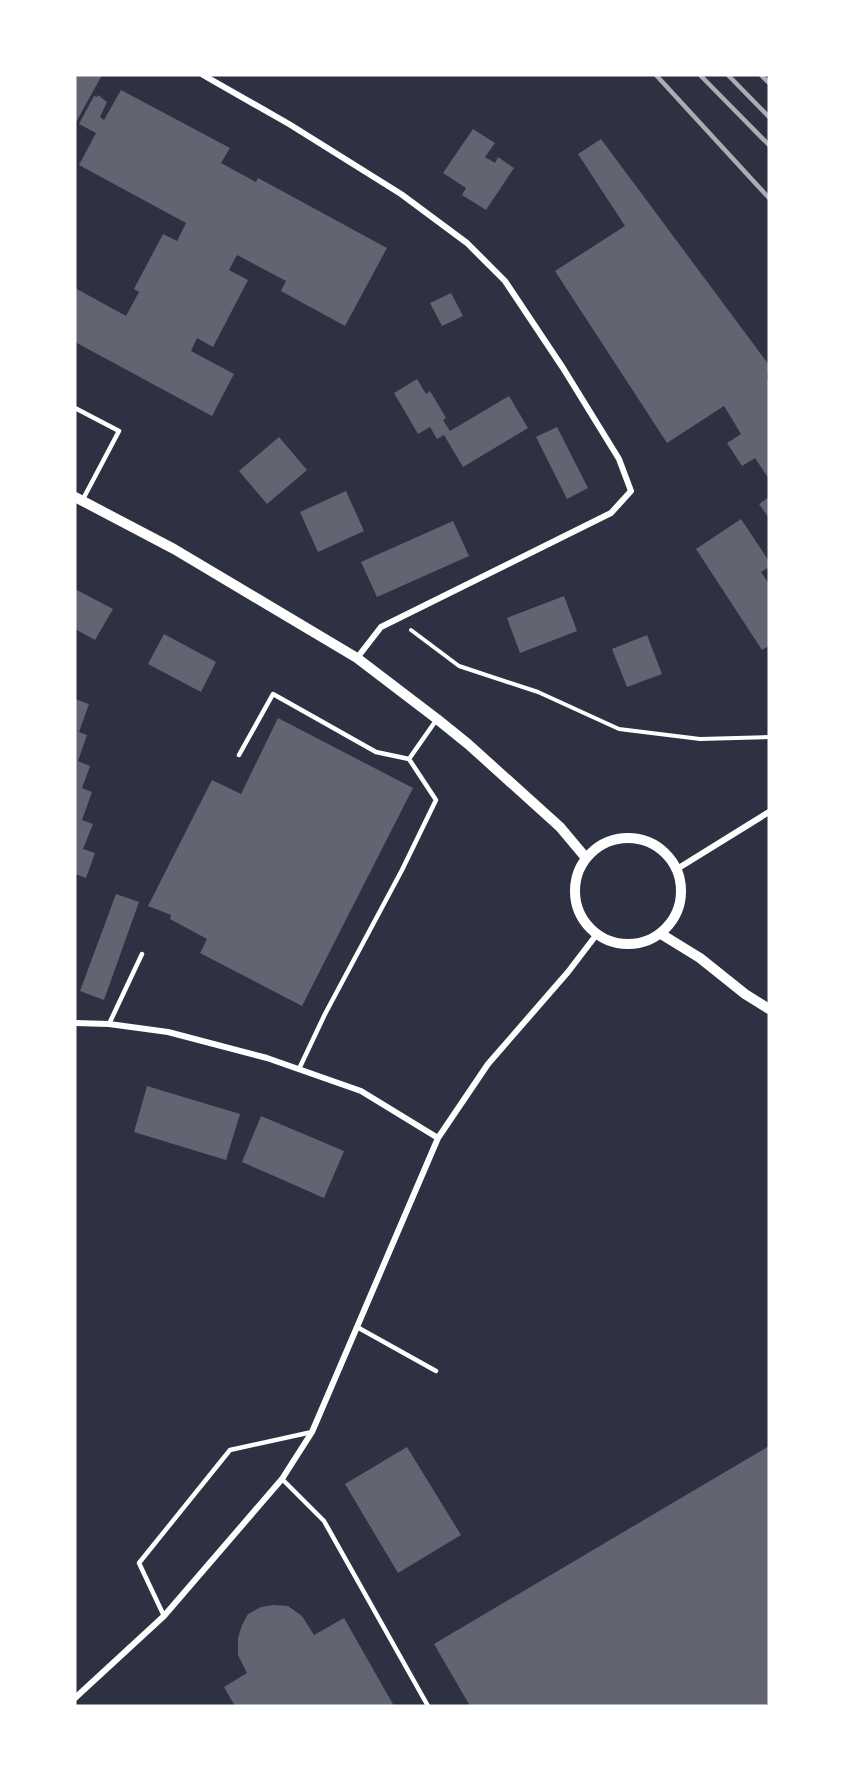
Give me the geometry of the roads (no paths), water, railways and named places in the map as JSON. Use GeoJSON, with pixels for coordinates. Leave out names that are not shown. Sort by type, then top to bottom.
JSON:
{"type":"FeatureCollection","features":[{"type":"Feature","properties":{"kind":"street"},"geometry":{"type":"LineString","coordinates":[[203,75],[289,124],[401,194],[467,243],[504,280],[563,368],[619,459],[631,490],[611,513],[381,627],[357,658]]}},
{"type":"Feature","properties":{"kind":"street"},"geometry":{"type":"LineString","coordinates":[[78,499],[174,549],[357,658],[437,718],[560,827],[586,858]]}},
{"type":"Feature","properties":{"kind":"street"},"geometry":{"type":"LineString","coordinates":[[677,869],[769,812]]}},
{"type":"Feature","properties":{"kind":"street"},"geometry":{"type":"LineString","coordinates":[[634,837],[652,842],[667,853],[677,869],[682,886],[681,904],[673,921],[661,934],[646,942],[629,945],[612,942],[597,934],[585,922],[577,907],[574,890],[577,873],[586,858],[599,845],[616,838],[634,837]]}},
{"type":"Feature","properties":{"kind":"street"},"geometry":{"type":"LineString","coordinates":[[75,1698],[164,1616],[282,1479],[312,1432],[438,1138],[488,1064],[597,934]]}},
{"type":"Feature","properties":{"kind":"street"},"geometry":{"type":"LineString","coordinates":[[661,934],[700,958],[745,994],[769,1009]]}},
{"type":"Feature","properties":{"kind":"street"},"geometry":{"type":"LineString","coordinates":[[75,1023],[110,1024],[168,1032],[267,1058],[361,1090],[438,1138]]}},
{"type":"Feature","properties":{"kind":"lane"},"geometry":{"type":"LineString","coordinates":[[75,408],[119,430],[78,499]]}},
{"type":"Feature","properties":{"kind":"lane"},"geometry":{"type":"LineString","coordinates":[[240,755],[273,694],[376,752],[409,759],[436,800],[299,1069]]}},
{"type":"Feature","properties":{"kind":"lane"},"geometry":{"type":"LineString","coordinates":[[409,759],[437,718]]}},
{"type":"Feature","properties":{"kind":"lane"},"geometry":{"type":"LineString","coordinates":[[110,1024],[142,954]]}},
{"type":"Feature","properties":{"kind":"lane"},"geometry":{"type":"LineString","coordinates":[[357,1327],[436,1371]]}},
{"type":"Feature","properties":{"kind":"lane"},"geometry":{"type":"LineString","coordinates":[[164,1616],[139,1563],[230,1450],[312,1432]]}},
{"type":"Feature","properties":{"kind":"lane"},"geometry":{"type":"LineString","coordinates":[[282,1479],[324,1521],[428,1706]]}},
{"type":"Feature","properties":{"kind":"railway"},"geometry":{"type":"LineString","coordinates":[[656,75],[769,198]]}},
{"type":"Feature","properties":{"kind":"railway"},"geometry":{"type":"LineString","coordinates":[[700,75],[769,145]]}},
{"type":"Feature","properties":{"kind":"railway"},"geometry":{"type":"LineString","coordinates":[[728,75],[769,117]]}},
{"type":"Feature","properties":{"kind":"railway"},"geometry":{"type":"LineString","coordinates":[[761,75],[769,83]]}}]}
